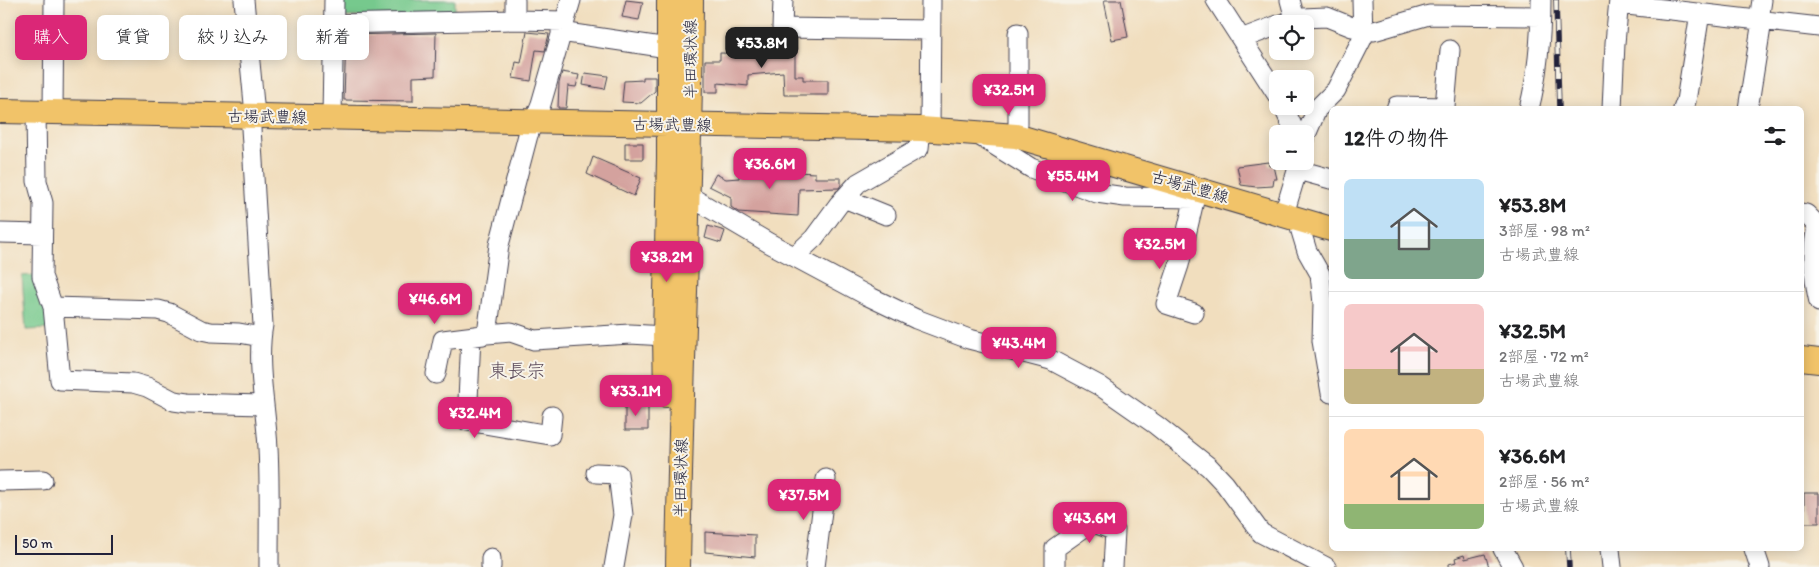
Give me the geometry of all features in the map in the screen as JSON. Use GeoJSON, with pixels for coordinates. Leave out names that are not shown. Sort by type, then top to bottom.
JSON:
{"type":"FeatureCollection","features":[{"type":"Feature","properties":{"kind":"main road","name":"半田環状線"},"geometry":{"type":"LineString","coordinates":[[669,0],[668,48],[689,196],[686,314],[681,392],[678,567]]}},
{"type":"Feature","properties":{"kind":"main road","name":"半田環状線"},"geometry":{"type":"LineString","coordinates":[[663,567],[667,382],[665,336],[679,124],[691,0]]}},
{"type":"Feature","properties":{"kind":"main road","name":"古場武豊線"},"geometry":{"type":"LineString","coordinates":[[0,111],[925,129],[974,132],[1016,136],[1196,193],[1329,227]]}},
{"type":"Feature","properties":{"kind":"main road"},"geometry":{"type":"LineString","coordinates":[[1804,359],[1819,361]]}},
{"type":"Feature","properties":{"kind":"street"},"geometry":{"type":"LineString","coordinates":[[54,0],[37,181],[43,203],[42,276],[53,307],[60,380],[133,383],[148,387],[174,401],[188,403],[264,405]]}},
{"type":"Feature","properties":{"kind":"street"},"geometry":{"type":"LineString","coordinates":[[244,0],[254,104],[251,128],[263,325],[261,337],[268,447],[269,567]]}},
{"type":"Feature","properties":{"kind":"street"},"geometry":{"type":"LineString","coordinates":[[334,0],[334,15]]}},
{"type":"Feature","properties":{"kind":"street"},"geometry":{"type":"LineString","coordinates":[[515,0],[515,20]]}},
{"type":"Feature","properties":{"kind":"street"},"geometry":{"type":"LineString","coordinates":[[552,416],[550,434],[467,421],[479,336],[499,245],[528,135],[541,104],[571,0]]}},
{"type":"Feature","properties":{"kind":"street"},"geometry":{"type":"LineString","coordinates":[[783,0],[782,28],[930,30]]}},
{"type":"Feature","properties":{"kind":"street"},"geometry":{"type":"LineString","coordinates":[[795,256],[814,238],[844,198],[858,183],[919,148],[925,129],[931,0]]}},
{"type":"Feature","properties":{"kind":"street"},"geometry":{"type":"LineString","coordinates":[[1216,0],[1269,82]]}},
{"type":"Feature","properties":{"kind":"street"},"geometry":{"type":"LineString","coordinates":[[1289,15],[1290,0]]}},
{"type":"Feature","properties":{"kind":"street"},"geometry":{"type":"LineString","coordinates":[[1311,125],[1318,109],[1336,90],[1363,37],[1362,0]]}},
{"type":"Feature","properties":{"kind":"street"},"geometry":{"type":"LineString","coordinates":[[1748,106],[1761,20],[1762,0]]}},
{"type":"Feature","properties":{"kind":"street"},"geometry":{"type":"LineString","coordinates":[[1612,106],[1614,43],[1619,2],[1704,9],[1761,20],[1819,27]]}},
{"type":"Feature","properties":{"kind":"street"},"geometry":{"type":"LineString","coordinates":[[1314,19],[1327,17],[1352,27],[1374,31],[1430,8],[1541,8],[1535,82],[1530,106]]}},
{"type":"Feature","properties":{"kind":"street"},"geometry":{"type":"LineString","coordinates":[[1685,106],[1704,9]]}},
{"type":"Feature","properties":{"kind":"street"},"geometry":{"type":"LineString","coordinates":[[369,23],[515,20],[563,27],[668,48]]}},
{"type":"Feature","properties":{"kind":"street"},"geometry":{"type":"LineString","coordinates":[[1241,39],[1269,29]]}},
{"type":"Feature","properties":{"kind":"street"},"geometry":{"type":"LineString","coordinates":[[1016,136],[1018,124],[1018,33]]}},
{"type":"Feature","properties":{"kind":"street"},"geometry":{"type":"LineString","coordinates":[[1445,106],[1450,50]]}},
{"type":"Feature","properties":{"kind":"street"},"geometry":{"type":"LineString","coordinates":[[332,117],[333,60]]}},
{"type":"Feature","properties":{"kind":"street"},"geometry":{"type":"LineString","coordinates":[[974,132],[1031,168],[1097,193],[1125,197],[1196,193],[1179,265],[1166,304],[1194,313]]}},
{"type":"Feature","properties":{"kind":"street"},"geometry":{"type":"LineString","coordinates":[[1298,170],[1290,216],[1320,274],[1323,304],[1322,341],[1329,381]]}},
{"type":"Feature","properties":{"kind":"street"},"geometry":{"type":"LineString","coordinates":[[1310,170],[1329,178]]}},
{"type":"Feature","properties":{"kind":"street"},"geometry":{"type":"LineString","coordinates":[[689,196],[769,243],[868,296],[916,319],[969,339],[1051,360],[1100,386],[1156,425],[1209,467],[1225,484],[1261,533],[1299,560],[1326,567]]}},
{"type":"Feature","properties":{"kind":"street"},"geometry":{"type":"LineString","coordinates":[[844,198],[886,215]]}},
{"type":"Feature","properties":{"kind":"street"},"geometry":{"type":"LineString","coordinates":[[1804,214],[1818,224],[1814,251],[1815,285],[1819,302]]}},
{"type":"Feature","properties":{"kind":"street"},"geometry":{"type":"LineString","coordinates":[[0,233],[42,234]]}},
{"type":"Feature","properties":{"kind":"street"},"geometry":{"type":"LineString","coordinates":[[53,307],[158,310],[169,313],[206,331],[239,333],[261,337]]}},
{"type":"Feature","properties":{"kind":"street"},"geometry":{"type":"LineString","coordinates":[[436,374],[443,340],[511,332],[534,340],[630,334],[665,336]]}},
{"type":"Feature","properties":{"kind":"street"},"geometry":{"type":"LineString","coordinates":[[596,473],[618,474],[623,515],[614,567]]}},
{"type":"Feature","properties":{"kind":"street"},"geometry":{"type":"LineString","coordinates":[[815,567],[826,479]]}},
{"type":"Feature","properties":{"kind":"street"},"geometry":{"type":"LineString","coordinates":[[0,481],[42,480]]}},
{"type":"Feature","properties":{"kind":"street"},"geometry":{"type":"LineString","coordinates":[[1055,567],[1055,548],[1089,524],[1097,524],[1115,531],[1113,567]]}},
{"type":"Feature","properties":{"kind":"street"},"geometry":{"type":"LineString","coordinates":[[1504,551],[1513,567]]}},
{"type":"Feature","properties":{"kind":"street"},"geometry":{"type":"LineString","coordinates":[[1610,551],[1612,567]]}},
{"type":"Feature","properties":{"kind":"street"},"geometry":{"type":"LineString","coordinates":[[1755,551],[1760,567]]}},
{"type":"Feature","properties":{"kind":"green space"},"geometry":{"type":"Polygon","coordinates":[[[341,0],[455,0],[455,15],[369,17],[369,15],[342,15],[340,12],[341,0]]]}},
{"type":"Feature","properties":{"kind":"green space"},"geometry":{"type":"Polygon","coordinates":[[[35,275],[47,309],[48,329],[26,330],[22,276],[35,275]]]}},
{"type":"Feature","properties":{"kind":"building"},"geometry":{"type":"Polygon","coordinates":[[[626,0],[643,2],[639,20],[622,17],[626,0]]]}},
{"type":"Feature","properties":{"kind":"building"},"geometry":{"type":"Polygon","coordinates":[[[1104,0],[1121,0],[1128,37],[1112,40],[1104,0]]]}},
{"type":"Feature","properties":{"kind":"building"},"geometry":{"type":"Polygon","coordinates":[[[527,32],[549,34],[545,51],[536,50],[531,81],[513,78],[516,62],[521,63],[527,32]]]}},
{"type":"Feature","properties":{"kind":"building"},"geometry":{"type":"Polygon","coordinates":[[[436,33],[435,76],[413,77],[413,101],[344,100],[345,60],[369,60],[369,34],[436,33]]]}},
{"type":"Feature","properties":{"kind":"building"},"geometry":{"type":"Polygon","coordinates":[[[776,38],[795,39],[795,76],[803,76],[803,80],[828,80],[828,95],[784,95],[783,72],[748,75],[748,86],[718,83],[718,92],[705,92],[705,60],[720,60],[720,53],[755,54],[754,46],[776,45],[776,38]]]}},
{"type":"Feature","properties":{"kind":"building"},"geometry":{"type":"Polygon","coordinates":[[[562,72],[579,75],[576,87],[568,86],[566,108],[558,108],[559,83],[562,72]]]}},
{"type":"Feature","properties":{"kind":"building"},"geometry":{"type":"Polygon","coordinates":[[[585,73],[608,76],[605,89],[583,85],[585,73]]]}},
{"type":"Feature","properties":{"kind":"building"},"geometry":{"type":"Polygon","coordinates":[[[643,77],[655,77],[655,91],[641,103],[622,102],[624,81],[643,80],[643,77]]]}},
{"type":"Feature","properties":{"kind":"building"},"geometry":{"type":"Polygon","coordinates":[[[625,143],[643,143],[643,159],[625,159],[625,143]]]}},
{"type":"Feature","properties":{"kind":"building"},"geometry":{"type":"Polygon","coordinates":[[[593,157],[641,178],[634,196],[587,174],[593,157]]]}},
{"type":"Feature","properties":{"kind":"building"},"geometry":{"type":"Polygon","coordinates":[[[1268,162],[1269,170],[1275,170],[1277,179],[1274,179],[1273,186],[1256,187],[1241,185],[1237,166],[1268,162]]]}},
{"type":"Feature","properties":{"kind":"building"},"geometry":{"type":"Polygon","coordinates":[[[739,169],[815,173],[815,178],[841,178],[841,185],[839,188],[799,189],[798,216],[738,212],[731,207],[731,197],[709,186],[716,174],[726,179],[739,178],[739,169]]]}},
{"type":"Feature","properties":{"kind":"building"},"geometry":{"type":"Polygon","coordinates":[[[708,226],[725,231],[721,243],[705,238],[708,226]]]}},
{"type":"Feature","properties":{"kind":"building"},"geometry":{"type":"Polygon","coordinates":[[[625,404],[648,404],[648,430],[625,430],[625,404]]]}},
{"type":"Feature","properties":{"kind":"building"},"geometry":{"type":"Polygon","coordinates":[[[1804,493],[1819,493],[1819,523],[1804,523],[1804,493]]]}},
{"type":"Feature","properties":{"kind":"building"},"geometry":{"type":"Polygon","coordinates":[[[705,532],[755,535],[755,557],[705,552],[705,532]]]}},
{"type":"Feature","properties":{"kind":"building"},"geometry":{"type":"Polygon","coordinates":[[[1485,554],[1489,567],[1449,567],[1449,564],[1456,562],[1455,558],[1464,555],[1465,559],[1485,554]]]}},
{"type":"Feature","properties":{"kind":"railway"},"geometry":{"type":"LineString","coordinates":[[1556,0],[1559,106]]}},
{"type":"Feature","properties":{"kind":"railway"},"geometry":{"type":"LineString","coordinates":[[1568,551],[1569,567]]}},
{"type":"Feature","properties":{"kind":"district","name":"東長宗"},"geometry":{"type":"Point","coordinates":[517,370]}}]}
